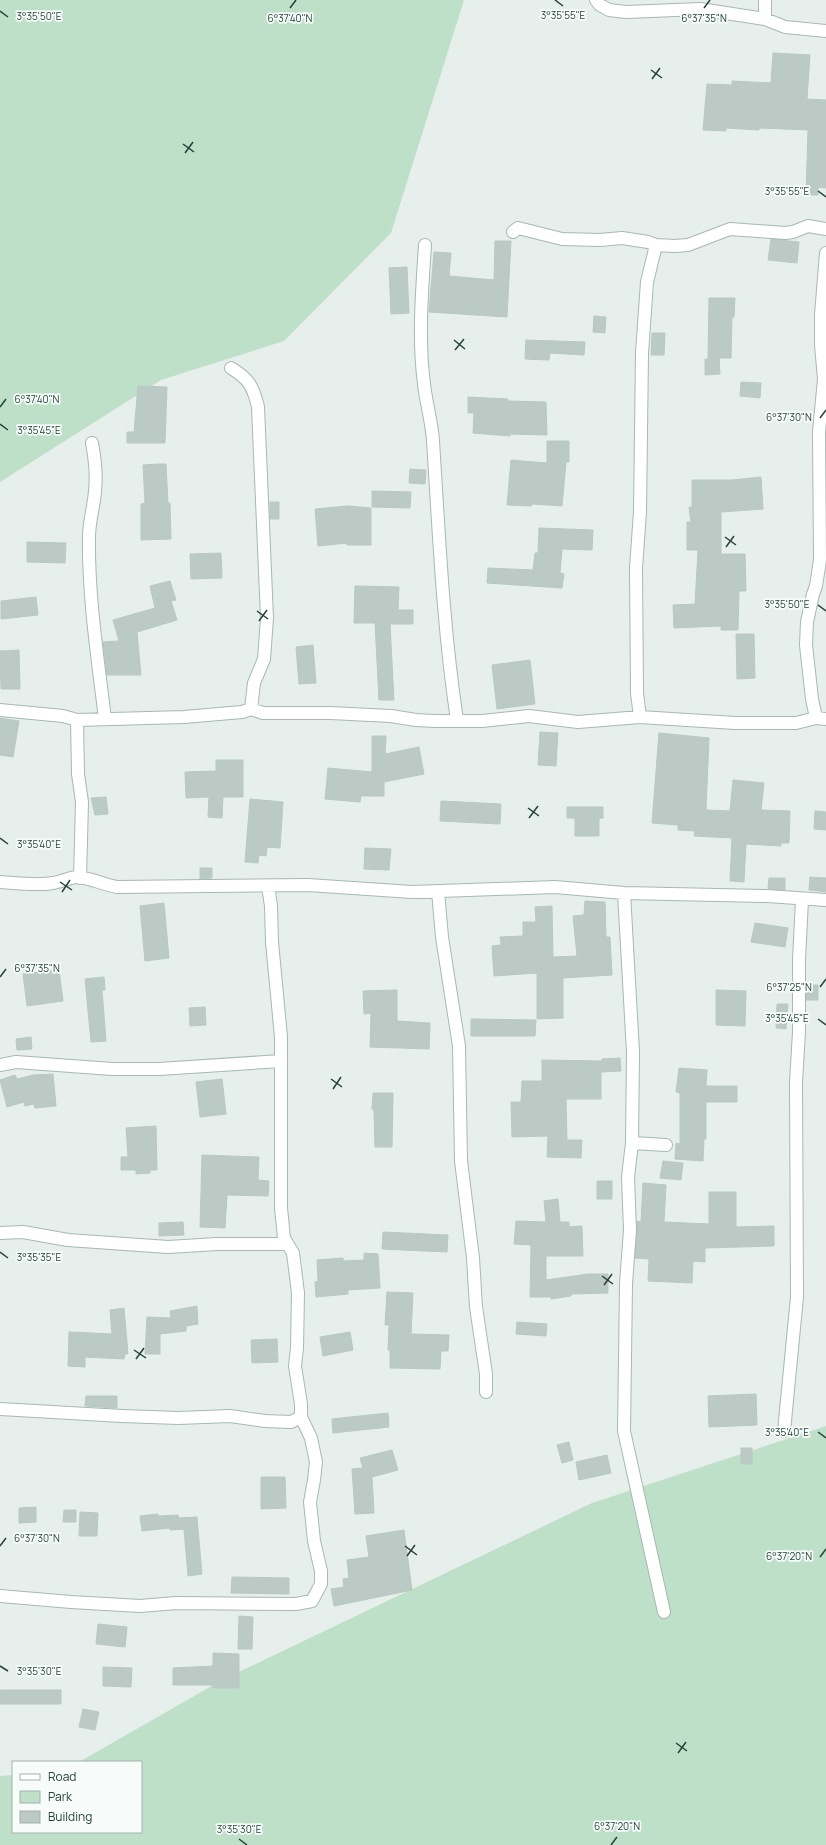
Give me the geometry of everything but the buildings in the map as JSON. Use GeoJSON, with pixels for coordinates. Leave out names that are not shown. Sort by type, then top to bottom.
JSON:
{"type":"FeatureCollection","features":[{"type":"Feature","properties":{"kind":"street"},"geometry":{"type":"LineString","coordinates":[[596,0],[600,5],[609,10],[626,12],[700,9],[765,18],[785,27],[826,31]]}},
{"type":"Feature","properties":{"kind":"street"},"geometry":{"type":"LineString","coordinates":[[765,0],[765,18]]}},
{"type":"Feature","properties":{"kind":"street"},"geometry":{"type":"LineString","coordinates":[[513,232],[518,228],[562,239],[600,240],[622,238],[648,242],[656,246],[688,245],[730,229],[785,233],[794,232],[808,226],[826,229]]}},
{"type":"Feature","properties":{"kind":"street"},"geometry":{"type":"LineString","coordinates":[[426,245],[420,341],[424,384],[433,438],[440,569],[451,685],[457,720]]}},
{"type":"Feature","properties":{"kind":"street"},"geometry":{"type":"LineString","coordinates":[[640,718],[637,693],[636,568],[640,512],[642,353],[647,282],[656,246]]}},
{"type":"Feature","properties":{"kind":"street"},"geometry":{"type":"LineString","coordinates":[[0,710],[63,716],[77,720],[184,717],[242,712],[251,709],[263,713],[330,713],[391,716],[416,720],[482,721],[529,716],[578,722],[640,718],[735,723],[796,723],[821,718],[812,699],[806,645],[808,622],[820,560],[819,432],[824,379],[821,323],[826,253]]}},
{"type":"Feature","properties":{"kind":"street"},"geometry":{"type":"LineString","coordinates":[[231,368],[244,376],[253,389],[258,407],[266,618],[264,659],[254,683],[251,709]]}},
{"type":"Feature","properties":{"kind":"street"},"geometry":{"type":"LineString","coordinates":[[92,443],[97,468],[89,536],[96,646],[104,719]]}},
{"type":"Feature","properties":{"kind":"street"},"geometry":{"type":"LineString","coordinates":[[77,720],[78,774],[82,802],[80,878]]}},
{"type":"Feature","properties":{"kind":"street"},"geometry":{"type":"LineString","coordinates":[[0,882],[33,885],[80,878],[103,885],[117,887],[308,885],[412,892],[555,887],[624,893],[767,896],[802,900],[826,900]]}},
{"type":"Feature","properties":{"kind":"street"},"geometry":{"type":"LineString","coordinates":[[0,1596],[140,1606],[176,1603],[296,1604],[312,1601],[321,1584],[321,1571],[314,1541],[310,1502],[316,1462],[311,1438],[301,1417],[301,1404],[296,1366],[298,1293],[293,1253],[284,1238],[281,1208],[281,1037],[272,942],[271,906],[268,886]]}},
{"type":"Feature","properties":{"kind":"street"},"geometry":{"type":"LineString","coordinates":[[438,891],[442,937],[459,1046],[461,1161],[474,1258],[476,1308],[486,1374],[486,1392]]}},
{"type":"Feature","properties":{"kind":"street"},"geometry":{"type":"LineString","coordinates":[[624,893],[633,1052],[632,1143],[628,1177],[630,1230],[626,1284],[624,1430],[664,1612]]}},
{"type":"Feature","properties":{"kind":"street"},"geometry":{"type":"LineString","coordinates":[[784,1431],[797,1297],[796,1082],[799,1032],[799,959],[802,900]]}},
{"type":"Feature","properties":{"kind":"street"},"geometry":{"type":"LineString","coordinates":[[0,1065],[16,1062],[60,1064],[112,1069],[159,1068],[281,1061]]}},
{"type":"Feature","properties":{"kind":"street"},"geometry":{"type":"LineString","coordinates":[[632,1143],[666,1145]]}},
{"type":"Feature","properties":{"kind":"street"},"geometry":{"type":"LineString","coordinates":[[0,1233],[23,1232],[68,1240],[168,1247],[217,1244],[287,1244]]}},
{"type":"Feature","properties":{"kind":"street"},"geometry":{"type":"LineString","coordinates":[[0,1409],[178,1418],[230,1416],[265,1421],[291,1422],[301,1417]]}},
{"type":"Feature","properties":{"kind":"green space"},"geometry":{"type":"Polygon","coordinates":[[[0,0],[464,0],[391,233],[284,341],[161,380],[0,482],[0,0]]]}},
{"type":"Feature","properties":{"kind":"green space"},"geometry":{"type":"Polygon","coordinates":[[[826,1426],[826,1845],[0,1845],[0,1776],[12,1775],[12,1833],[142,1833],[142,1761],[81,1761],[222,1680],[592,1503],[826,1426]]]}}]}
